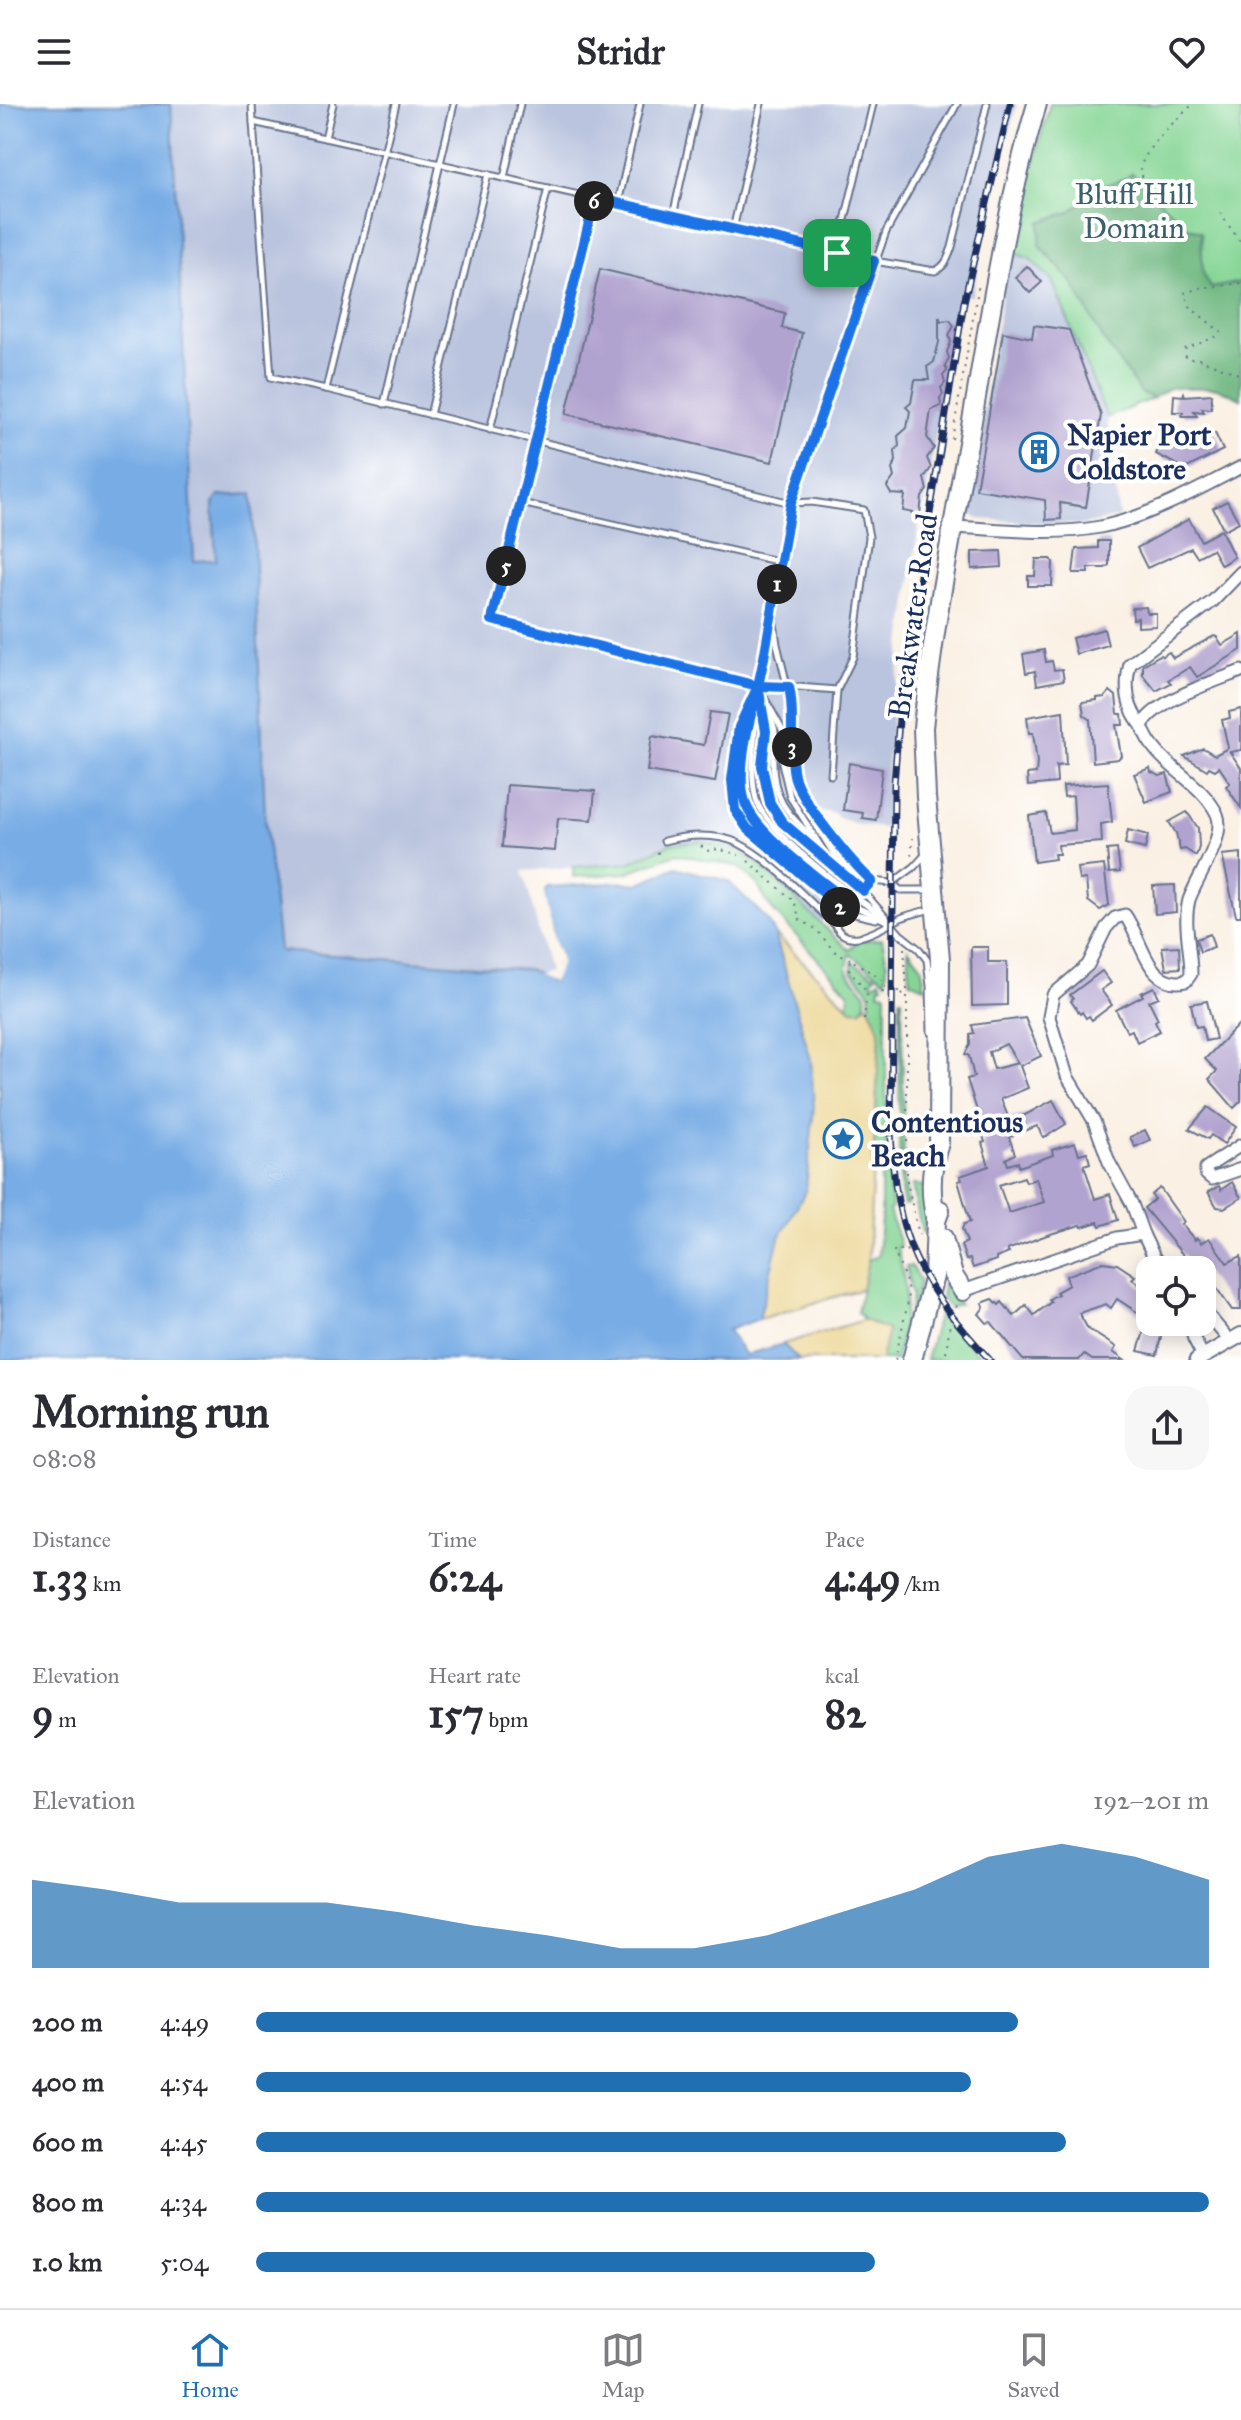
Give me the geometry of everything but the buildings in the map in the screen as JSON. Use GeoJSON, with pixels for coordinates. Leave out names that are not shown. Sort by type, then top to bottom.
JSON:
{"type":"FeatureCollection","features":[{"type":"Feature","properties":{"kind":"highway","name":"Breakwater Road"},"geometry":{"type":"LineString","coordinates":[[938,1216],[944,1159],[936,1151],[942,1005],[923,728],[927,685],[1002,247],[1037,104]]}},
{"type":"Feature","properties":{"kind":"highway"},"geometry":{"type":"LineString","coordinates":[[938,1216],[943,1245],[953,1275],[963,1291]]}},
{"type":"Feature","properties":{"kind":"highway"},"geometry":{"type":"LineString","coordinates":[[912,1360],[934,1276],[938,1216]]}},
{"type":"Feature","properties":{"kind":"street"},"geometry":{"type":"LineString","coordinates":[[953,527],[1018,531],[1080,530],[1105,526],[1139,515],[1241,467]]}},
{"type":"Feature","properties":{"kind":"street"},"geometry":{"type":"LineString","coordinates":[[1154,1256],[1132,1204],[1109,1162],[1094,1121],[1067,1076],[1049,1017],[1049,1005],[1053,995],[1088,965],[1106,928],[1115,918],[1125,915],[1151,968],[1160,977],[1176,983],[1186,981],[1191,974],[1187,916],[1189,901],[1217,837],[1219,817],[1201,790],[1151,746],[1129,706],[1127,685],[1130,664],[1213,601],[1241,572]]}},
{"type":"Feature","properties":{"kind":"street"},"geometry":{"type":"LineString","coordinates":[[1142,726],[1153,712],[1172,701],[1241,671]]}},
{"type":"Feature","properties":{"kind":"street"},"geometry":{"type":"LineString","coordinates":[[1241,1145],[1206,1168],[1206,1174],[1212,1179],[1241,1169]]}},
{"type":"Feature","properties":{"kind":"street"},"geometry":{"type":"LineString","coordinates":[[963,1291],[1117,1238],[1143,1234]]}},
{"type":"Feature","properties":{"kind":"street"},"geometry":{"type":"LineString","coordinates":[[1193,1336],[1208,1356],[1235,1338],[1216,1321]]}},
{"type":"Feature","properties":{"kind":"lane"},"geometry":{"type":"LineString","coordinates":[[252,104],[271,377],[791,503],[812,502],[864,510],[869,537],[853,657],[837,690],[831,775]]}},
{"type":"Feature","properties":{"kind":"lane"},"geometry":{"type":"LineString","coordinates":[[325,138],[333,104]]}},
{"type":"Feature","properties":{"kind":"lane"},"geometry":{"type":"LineString","coordinates":[[326,389],[396,104]]}},
{"type":"Feature","properties":{"kind":"lane"},"geometry":{"type":"LineString","coordinates":[[384,404],[454,104]]}},
{"type":"Feature","properties":{"kind":"lane"},"geometry":{"type":"LineString","coordinates":[[504,178],[520,104]]}},
{"type":"Feature","properties":{"kind":"lane"},"geometry":{"type":"LineString","coordinates":[[618,204],[640,104]]}},
{"type":"Feature","properties":{"kind":"lane"},"geometry":{"type":"LineString","coordinates":[[673,216],[698,104]]}},
{"type":"Feature","properties":{"kind":"lane"},"geometry":{"type":"LineString","coordinates":[[733,230],[761,104]]}},
{"type":"Feature","properties":{"kind":"lane"},"geometry":{"type":"LineString","coordinates":[[837,253],[873,104]]}},
{"type":"Feature","properties":{"kind":"lane"},"geometry":{"type":"LineString","coordinates":[[893,924],[852,905],[766,833],[749,813],[742,791],[743,778],[748,728],[791,503],[874,261],[904,196],[957,104]]}},
{"type":"Feature","properties":{"kind":"lane"},"geometry":{"type":"LineString","coordinates":[[253,122],[837,253],[935,271],[948,261],[987,104]]}},
{"type":"Feature","properties":{"kind":"lane"},"geometry":{"type":"LineString","coordinates":[[430,415],[488,174]]}},
{"type":"Feature","properties":{"kind":"lane"},"geometry":{"type":"LineString","coordinates":[[490,430],[548,188]]}},
{"type":"Feature","properties":{"kind":"lane"},"geometry":{"type":"LineString","coordinates":[[595,198],[492,620],[758,686],[837,690]]}},
{"type":"Feature","properties":{"kind":"lane"},"geometry":{"type":"LineString","coordinates":[[521,503],[781,562]]}},
{"type":"Feature","properties":{"kind":"lane"},"geometry":{"type":"LineString","coordinates":[[773,607],[777,644],[793,710],[792,756],[797,789],[872,881],[892,883],[900,890],[936,899]]}},
{"type":"Feature","properties":{"kind":"lane"},"geometry":{"type":"LineString","coordinates":[[758,686],[775,731],[773,763],[780,802],[815,840]]}},
{"type":"Feature","properties":{"kind":"lane"},"geometry":{"type":"LineString","coordinates":[[758,686],[784,733],[782,763],[790,797],[833,865]]}},
{"type":"Feature","properties":{"kind":"lane"},"geometry":{"type":"LineString","coordinates":[[758,686],[766,731],[762,766],[770,803],[782,822],[863,891],[927,960],[931,1046]]}},
{"type":"Feature","properties":{"kind":"lane"},"geometry":{"type":"LineString","coordinates":[[758,686],[753,766],[759,809],[775,828],[857,898],[893,924]]}},
{"type":"Feature","properties":{"kind":"lane"},"geometry":{"type":"LineString","coordinates":[[758,686],[739,727],[732,780],[739,819],[759,840],[846,912],[893,924]]}},
{"type":"Feature","properties":{"kind":"lane"},"geometry":{"type":"LineString","coordinates":[[664,841],[697,836],[736,842],[772,868],[835,925],[839,934],[851,937],[874,933],[936,899]]}},
{"type":"Feature","properties":{"kind":"lane"},"geometry":{"type":"LineString","coordinates":[[892,883],[914,867],[931,848]]}},
{"type":"Feature","properties":{"kind":"lane"},"geometry":{"type":"LineString","coordinates":[[835,925],[872,881]]}},
{"type":"Feature","properties":{"kind":"lane"},"geometry":{"type":"LineString","coordinates":[[931,1076],[936,1151]]}},
{"type":"Feature","properties":{"kind":"path"},"geometry":{"type":"LineString","coordinates":[[1149,182],[1140,174],[1140,166],[1157,137],[1193,104]]}},
{"type":"Feature","properties":{"kind":"path"},"geometry":{"type":"LineString","coordinates":[[1220,213],[1241,243]]}},
{"type":"Feature","properties":{"kind":"path"},"geometry":{"type":"LineString","coordinates":[[1241,283],[1184,293],[1191,308],[1221,332],[1185,349],[1186,359],[1199,359],[1241,375]]}},
{"type":"Feature","properties":{"kind":"path"},"geometry":{"type":"LineString","coordinates":[[698,845],[707,851],[718,849],[744,858],[794,901],[800,920],[816,929],[834,951],[881,979],[885,987],[882,991],[900,991],[900,995],[907,991]]}},
{"type":"Feature","properties":{"kind":"path"},"geometry":{"type":"LineString","coordinates":[[657,853],[668,848]]}},
{"type":"Feature","properties":{"kind":"path"},"geometry":{"type":"LineString","coordinates":[[895,1360],[908,1302],[907,1284],[894,1251],[919,1246],[920,1251],[924,1249],[907,1182],[905,947]]}},
{"type":"Feature","properties":{"kind":"path"},"geometry":{"type":"LineString","coordinates":[[850,959],[849,969],[867,992],[864,1020]]}},
{"type":"Feature","properties":{"kind":"path"},"geometry":{"type":"LineString","coordinates":[[945,1360],[952,1308],[967,1301],[963,1291]]}},
{"type":"Feature","properties":{"kind":"shaded area"},"geometry":{"type":"Polygon","coordinates":[[[171,104],[1017,104],[991,199],[972,296],[958,294],[925,502],[919,521],[894,703],[887,767],[886,823],[884,828],[860,825],[815,808],[808,815],[812,819],[775,864],[832,910],[821,923],[758,864],[720,845],[700,841],[669,844],[629,863],[523,871],[549,971],[536,974],[530,970],[279,951],[265,817],[213,504],[216,560],[194,561],[171,104]]]}},
{"type":"Feature","properties":{"kind":"shaded area","name":"Napier Port Coldstore"},"geometry":{"type":"Polygon","coordinates":[[[1009,252],[1029,258],[1052,280],[1107,418],[1119,517],[1083,525],[978,519],[968,510],[1009,252]]]}},
{"type":"Feature","properties":{"kind":"green space","name":"Bluff Hill Domain"},"geometry":{"type":"Polygon","coordinates":[[[1050,104],[1241,104],[1241,399],[1217,388],[1170,388],[1107,418],[1052,280],[1029,258],[1009,252],[1050,104]]]}},
{"type":"Feature","properties":{"kind":"green space"},"geometry":{"type":"Polygon","coordinates":[[[1132,173],[1187,227],[1201,232],[1203,273],[1211,288],[1241,282],[1241,399],[1217,388],[1170,388],[1153,398],[1141,393],[1103,339],[1072,282],[1040,246],[1040,222],[1070,212],[1101,187],[1132,173]]]}},
{"type":"Feature","properties":{"kind":"green space"},"geometry":{"type":"Polygon","coordinates":[[[700,841],[739,851],[758,864],[849,950],[858,941],[882,939],[887,963],[886,980],[850,954],[849,974],[866,997],[861,1010],[851,1009],[848,1005],[849,993],[769,906],[756,882],[736,866],[676,854],[626,873],[573,877],[573,867],[629,863],[669,844],[700,841]]]}},
{"type":"Feature","properties":{"kind":"green space"},"geometry":{"type":"Polygon","coordinates":[[[908,949],[921,965],[925,987],[910,981],[908,949]]]}},
{"type":"Feature","properties":{"kind":"green space"},"geometry":{"type":"Polygon","coordinates":[[[852,962],[876,976],[871,980],[873,984],[880,980],[883,985],[879,992],[886,993],[886,1149],[892,1207],[889,1211],[900,1245],[897,1248],[905,1292],[896,1360],[881,1360],[887,1330],[864,1320],[857,1312],[868,1260],[878,1256],[881,1172],[873,1171],[880,1030],[869,1006],[871,995],[852,971],[852,962]]]}},
{"type":"Feature","properties":{"kind":"green space"},"geometry":{"type":"Polygon","coordinates":[[[900,998],[904,1180],[908,1204],[904,1205],[899,1141],[900,998]]]}},
{"type":"Feature","properties":{"kind":"green space"},"geometry":{"type":"Polygon","coordinates":[[[912,1185],[926,1186],[926,1232],[922,1232],[912,1185]]]}},
{"type":"Feature","properties":{"kind":"green space"},"geometry":{"type":"Polygon","coordinates":[[[911,1266],[920,1281],[908,1328],[912,1295],[906,1267],[911,1266]]]}},
{"type":"Feature","properties":{"kind":"green space"},"geometry":{"type":"Polygon","coordinates":[[[946,1271],[959,1304],[949,1308],[941,1297],[946,1271]]]}},
{"type":"Feature","properties":{"kind":"green space"},"geometry":{"type":"Polygon","coordinates":[[[939,1313],[984,1360],[926,1360],[939,1313]]]}},
{"type":"Feature","properties":{"kind":"sand","name":"Contentious Beach"},"geometry":{"type":"Polygon","coordinates":[[[775,934],[851,1009],[861,1010],[866,1004],[869,1006],[880,1030],[868,1260],[862,1289],[759,1319],[778,1241],[806,1190],[787,983],[775,934]]]}},
{"type":"Feature","properties":{"kind":"sand"},"geometry":{"type":"Polygon","coordinates":[[[864,1320],[888,1330],[881,1360],[799,1360],[783,1344],[864,1320]]]}},
{"type":"Feature","properties":{"kind":"water"},"geometry":{"type":"Polygon","coordinates":[[[0,104],[171,104],[194,561],[216,560],[213,504],[219,496],[252,494],[265,817],[279,951],[530,970],[553,982],[560,955],[554,941],[544,891],[547,887],[623,882],[638,884],[676,867],[728,881],[768,920],[775,934],[811,1060],[814,1107],[806,1190],[778,1241],[759,1319],[728,1330],[745,1355],[783,1344],[799,1360],[0,1360],[0,104]]]}},
{"type":"Feature","properties":{"kind":"pier"},"geometry":{"type":"Polygon","coordinates":[[[543,886],[561,964],[553,982],[536,974],[551,977],[557,964],[540,892],[543,886]]]}},
{"type":"Feature","properties":{"kind":"railway"},"geometry":{"type":"LineString","coordinates":[[990,1360],[929,1283],[915,1258],[898,1203],[891,1133],[894,784],[901,694],[964,302],[1010,104]]}},
{"type":"Feature","properties":{"kind":"place","name":"Napier Port Coldstore"},"geometry":{"type":"Point","coordinates":[1039,452]}},
{"type":"Feature","properties":{"kind":"place","name":"Contentious Beach"},"geometry":{"type":"Point","coordinates":[843,1139]}},
{"type":"Feature","properties":{"kind":"route"},"geometry":{"type":"LineString","coordinates":[[837,253],[595,198],[492,620],[758,686],[766,731],[762,766],[765,791],[775,814],[863,891],[872,881],[797,789],[793,773],[793,710],[789,687],[758,686],[748,728],[742,791],[749,813],[756,823],[852,905],[846,912],[747,828],[739,819],[732,796],[739,727],[758,686],[791,503],[874,261],[837,253]]}}]}
